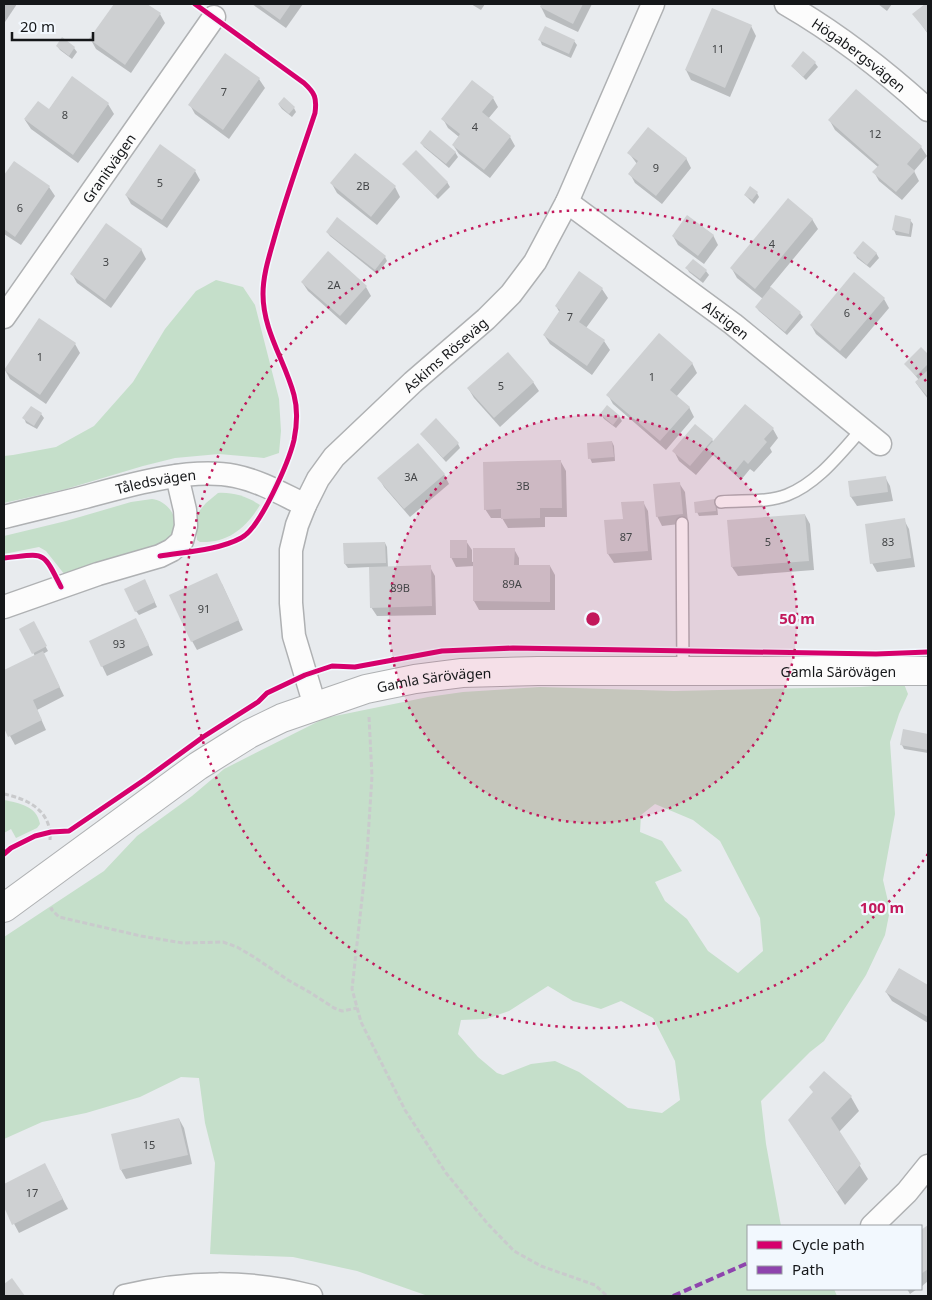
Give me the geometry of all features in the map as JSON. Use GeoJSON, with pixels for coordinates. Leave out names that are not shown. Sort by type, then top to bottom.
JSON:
{"type":"FeatureCollection","features":[{"type":"Feature","properties":{"kind":"street","name":"Askims Röseväg"},"geometry":{"type":"LineString","coordinates":[[315,706],[294,636],[291,603],[291,550],[297,525],[305,505],[318,479],[334,457],[413,382],[486,319],[511,294],[535,262],[567,202],[653,4]]}},
{"type":"Feature","properties":{"kind":"street","name":"Högabergsvägen"},"geometry":{"type":"LineString","coordinates":[[786,4],[848,44],[892,77],[928,110]]}},
{"type":"Feature","properties":{"kind":"street","name":"Granitvägen"},"geometry":{"type":"LineString","coordinates":[[4,317],[214,17]]}},
{"type":"Feature","properties":{"kind":"street","name":"Alstigen"},"geometry":{"type":"LineString","coordinates":[[567,202],[733,324],[880,444]]}},
{"type":"Feature","properties":{"kind":"street","name":"Tåledsvägen"},"geometry":{"type":"LineString","coordinates":[[4,517],[130,485],[177,476],[216,474],[249,479],[305,505]]}},
{"type":"Feature","properties":{"kind":"street"},"geometry":{"type":"LineString","coordinates":[[4,606],[98,574],[160,556],[172,550],[182,541],[186,526],[185,510],[177,476]]}},
{"type":"Feature","properties":{"kind":"street","name":"Gamla Särövägen"},"geometry":{"type":"LineString","coordinates":[[4,908],[198,766],[249,734],[282,718],[366,689],[415,679],[462,673],[538,671],[928,671]]}},
{"type":"Feature","properties":{"kind":"street"},"geometry":{"type":"LineString","coordinates":[[873,1225],[907,1192],[928,1166]]}},
{"type":"Feature","properties":{"kind":"street"},"geometry":{"type":"LineString","coordinates":[[125,1296],[145,1291],[207,1284],[273,1289],[310,1296]]}},
{"type":"Feature","properties":{"kind":"lane"},"geometry":{"type":"LineString","coordinates":[[721,502],[767,499],[786,495],[802,487],[820,474],[862,429]]}},
{"type":"Feature","properties":{"kind":"lane"},"geometry":{"type":"LineString","coordinates":[[682,523],[683,671]]}},
{"type":"Feature","properties":{"kind":"path"},"geometry":{"type":"LineString","coordinates":[[366,689],[371,731],[372,776],[368,854],[352,989],[361,1022],[405,1110],[446,1173],[487,1223],[514,1251],[541,1266],[595,1285],[607,1296]]}},
{"type":"Feature","properties":{"kind":"path"},"geometry":{"type":"LineString","coordinates":[[4,794],[22,798],[39,809],[48,824],[50,848]]}},
{"type":"Feature","properties":{"kind":"path"},"geometry":{"type":"LineString","coordinates":[[59,903],[51,909],[59,917],[141,936],[183,942],[223,942],[237,947],[334,1008],[342,1011],[357,1008]]}},
{"type":"Feature","properties":{"kind":"green space"},"geometry":{"type":"Polygon","coordinates":[[[216,280],[243,287],[255,305],[279,399],[281,431],[279,453],[264,458],[219,454],[175,458],[66,489],[4,503],[4,456],[56,447],[94,426],[133,382],[165,329],[196,291],[216,280]]]}},
{"type":"Feature","properties":{"kind":"green space"},"geometry":{"type":"Polygon","coordinates":[[[218,493],[240,496],[260,505],[249,521],[228,537],[210,542],[200,542],[197,540],[195,516],[218,493]]]}},
{"type":"Feature","properties":{"kind":"green space"},"geometry":{"type":"Polygon","coordinates":[[[152,499],[163,503],[174,516],[175,527],[173,533],[160,545],[65,575],[46,551],[39,547],[4,554],[4,536],[66,521],[131,502],[152,499]]]}},
{"type":"Feature","properties":{"kind":"green space"},"geometry":{"type":"Polygon","coordinates":[[[904,684],[908,694],[890,742],[895,814],[883,880],[890,910],[885,935],[866,975],[824,1041],[810,1052],[761,1101],[766,1144],[781,1225],[747,1225],[747,1290],[834,1290],[837,1296],[428,1296],[357,1271],[293,1257],[210,1254],[215,1163],[205,1123],[199,1078],[181,1077],[140,1097],[86,1113],[42,1122],[4,1139],[4,937],[104,871],[137,836],[192,796],[224,769],[325,718],[428,697],[463,692],[540,687],[674,691],[860,687],[904,684]],[[655,804],[641,815],[640,832],[662,841],[682,871],[655,882],[665,901],[687,919],[708,951],[738,973],[763,951],[760,918],[720,841],[693,820],[655,804]],[[548,986],[509,1011],[486,1019],[461,1020],[458,1034],[478,1057],[497,1073],[503,1075],[531,1064],[555,1061],[579,1072],[628,1108],[662,1113],[680,1100],[675,1061],[653,1018],[621,1001],[601,1009],[573,1001],[548,986]]]}},
{"type":"Feature","properties":{"kind":"green space"},"geometry":{"type":"Polygon","coordinates":[[[4,800],[27,806],[31,809],[40,824],[37,828],[16,838],[11,829],[4,833],[4,800]]]}},
{"type":"Feature","properties":{"kind":"building"},"geometry":{"type":"Polygon","coordinates":[[[114,4],[147,4],[161,13],[125,65],[89,39],[114,4]]]}},
{"type":"Feature","properties":{"kind":"building"},"geometry":{"type":"Polygon","coordinates":[[[258,4],[291,4],[280,20],[258,4]]]}},
{"type":"Feature","properties":{"kind":"building"},"geometry":{"type":"Polygon","coordinates":[[[541,4],[583,4],[573,24],[540,7],[541,4]]]}},
{"type":"Feature","properties":{"kind":"building"},"geometry":{"type":"Polygon","coordinates":[[[925,4],[928,4],[928,33],[912,14],[925,4]]]}},
{"type":"Feature","properties":{"kind":"building"},"geometry":{"type":"Polygon","coordinates":[[[712,8],[752,25],[725,88],[685,70],[712,8]]]}},
{"type":"Feature","properties":{"kind":"building"},"geometry":{"type":"Polygon","coordinates":[[[545,26],[575,40],[569,54],[538,40],[545,26]]]}},
{"type":"Feature","properties":{"kind":"building"},"geometry":{"type":"Polygon","coordinates":[[[62,37],[75,47],[69,56],[56,46],[62,37]]]}},
{"type":"Feature","properties":{"kind":"building"},"geometry":{"type":"Polygon","coordinates":[[[803,51],[816,62],[803,77],[791,66],[803,51]]]}},
{"type":"Feature","properties":{"kind":"building"},"geometry":{"type":"Polygon","coordinates":[[[225,53],[260,78],[223,130],[188,105],[225,53]]]}},
{"type":"Feature","properties":{"kind":"building"},"geometry":{"type":"Polygon","coordinates":[[[72,76],[109,103],[73,155],[24,119],[38,101],[49,109],[72,76]]]}},
{"type":"Feature","properties":{"kind":"building"},"geometry":{"type":"Polygon","coordinates":[[[472,80],[494,97],[482,112],[511,136],[484,170],[452,145],[460,134],[441,119],[472,80]]]}},
{"type":"Feature","properties":{"kind":"building"},"geometry":{"type":"Polygon","coordinates":[[[856,89],[922,146],[907,164],[915,171],[896,192],[872,172],[879,165],[828,120],[856,89]]]}},
{"type":"Feature","properties":{"kind":"building"},"geometry":{"type":"Polygon","coordinates":[[[284,97],[295,107],[289,114],[278,104],[284,97]]]}},
{"type":"Feature","properties":{"kind":"building"},"geometry":{"type":"Polygon","coordinates":[[[648,127],[687,158],[656,196],[628,174],[638,161],[627,153],[648,127]]]}},
{"type":"Feature","properties":{"kind":"building"},"geometry":{"type":"Polygon","coordinates":[[[430,130],[456,152],[446,164],[420,143],[430,130]]]}},
{"type":"Feature","properties":{"kind":"building"},"geometry":{"type":"Polygon","coordinates":[[[160,144],[196,170],[162,220],[125,195],[160,144]]]}},
{"type":"Feature","properties":{"kind":"building"},"geometry":{"type":"Polygon","coordinates":[[[416,150],[448,182],[435,196],[402,164],[416,150]]]}},
{"type":"Feature","properties":{"kind":"building"},"geometry":{"type":"Polygon","coordinates":[[[355,153],[396,186],[371,217],[330,183],[355,153]]]}},
{"type":"Feature","properties":{"kind":"building"},"geometry":{"type":"Polygon","coordinates":[[[14,161],[50,186],[15,237],[4,229],[4,175],[14,161]]]}},
{"type":"Feature","properties":{"kind":"building"},"geometry":{"type":"Polygon","coordinates":[[[750,186],[758,192],[752,200],[744,195],[750,186]]]}},
{"type":"Feature","properties":{"kind":"building"},"geometry":{"type":"Polygon","coordinates":[[[788,198],[813,219],[755,289],[730,268],[788,198]]]}},
{"type":"Feature","properties":{"kind":"building"},"geometry":{"type":"Polygon","coordinates":[[[687,215],[714,235],[698,256],[672,236],[687,215]]]}},
{"type":"Feature","properties":{"kind":"building"},"geometry":{"type":"Polygon","coordinates":[[[895,215],[911,219],[909,234],[892,230],[895,215]]]}},
{"type":"Feature","properties":{"kind":"building"},"geometry":{"type":"Polygon","coordinates":[[[337,217],[386,256],[375,270],[326,232],[337,217]]]}},
{"type":"Feature","properties":{"kind":"building"},"geometry":{"type":"Polygon","coordinates":[[[106,223],[142,249],[105,300],[70,274],[106,223]]]}},
{"type":"Feature","properties":{"kind":"building"},"geometry":{"type":"Polygon","coordinates":[[[863,241],[877,253],[867,265],[853,253],[863,241]]]}},
{"type":"Feature","properties":{"kind":"building"},"geometry":{"type":"Polygon","coordinates":[[[328,251],[367,286],[340,316],[301,282],[328,251]]]}},
{"type":"Feature","properties":{"kind":"building"},"geometry":{"type":"Polygon","coordinates":[[[693,259],[707,270],[700,279],[685,268],[693,259]]]}},
{"type":"Feature","properties":{"kind":"building"},"geometry":{"type":"Polygon","coordinates":[[[579,271],[603,288],[579,322],[605,340],[587,366],[543,335],[560,310],[555,306],[579,271]]]}},
{"type":"Feature","properties":{"kind":"building"},"geometry":{"type":"Polygon","coordinates":[[[854,272],[885,298],[840,351],[810,325],[854,272]]]}},
{"type":"Feature","properties":{"kind":"building"},"geometry":{"type":"Polygon","coordinates":[[[771,287],[801,312],[785,332],[755,307],[771,287]]]}},
{"type":"Feature","properties":{"kind":"building"},"geometry":{"type":"Polygon","coordinates":[[[39,318],[76,343],[40,395],[4,370],[39,318]]]}},
{"type":"Feature","properties":{"kind":"building"},"geometry":{"type":"Polygon","coordinates":[[[659,333],[693,363],[670,390],[690,407],[660,441],[606,395],[659,333]]]}},
{"type":"Feature","properties":{"kind":"building"},"geometry":{"type":"Polygon","coordinates":[[[921,347],[928,354],[928,364],[916,376],[904,364],[921,347]]]}},
{"type":"Feature","properties":{"kind":"building"},"geometry":{"type":"Polygon","coordinates":[[[508,352],[534,382],[494,418],[467,388],[508,352]]]}},
{"type":"Feature","properties":{"kind":"building"},"geometry":{"type":"Polygon","coordinates":[[[928,370],[928,397],[915,382],[928,370]]]}},
{"type":"Feature","properties":{"kind":"building"},"geometry":{"type":"Polygon","coordinates":[[[745,404],[774,428],[764,439],[767,442],[748,464],[744,460],[735,471],[707,448],[745,404]]]}},
{"type":"Feature","properties":{"kind":"building"},"geometry":{"type":"Polygon","coordinates":[[[607,405],[620,416],[613,425],[600,414],[607,405]]]}},
{"type":"Feature","properties":{"kind":"building"},"geometry":{"type":"Polygon","coordinates":[[[31,406],[42,413],[34,426],[22,418],[31,406]]]}},
{"type":"Feature","properties":{"kind":"building"},"geometry":{"type":"Polygon","coordinates":[[[436,418],[459,443],[443,458],[420,434],[436,418]]]}},
{"type":"Feature","properties":{"kind":"building"},"geometry":{"type":"Polygon","coordinates":[[[695,424],[713,439],[690,466],[672,451],[695,424]]]}},
{"type":"Feature","properties":{"kind":"building"},"geometry":{"type":"Polygon","coordinates":[[[612,441],[614,457],[588,459],[587,443],[612,441]]]}},
{"type":"Feature","properties":{"kind":"building"},"geometry":{"type":"Polygon","coordinates":[[[418,443],[445,474],[404,509],[377,478],[418,443]]]}},
{"type":"Feature","properties":{"kind":"building"},"geometry":{"type":"Polygon","coordinates":[[[561,460],[562,508],[540,508],[540,518],[501,519],[501,509],[484,510],[483,462],[561,460]]]}},
{"type":"Feature","properties":{"kind":"building"},"geometry":{"type":"Polygon","coordinates":[[[886,476],[888,492],[850,497],[848,481],[886,476]]]}},
{"type":"Feature","properties":{"kind":"building"},"geometry":{"type":"Polygon","coordinates":[[[680,482],[683,514],[656,517],[653,484],[680,482]]]}},
{"type":"Feature","properties":{"kind":"building"},"geometry":{"type":"Polygon","coordinates":[[[715,499],[716,511],[695,513],[694,502],[715,499]]]}},
{"type":"Feature","properties":{"kind":"building"},"geometry":{"type":"Polygon","coordinates":[[[644,501],[648,551],[607,554],[604,520],[623,519],[621,502],[644,501]]]}},
{"type":"Feature","properties":{"kind":"building"},"geometry":{"type":"Polygon","coordinates":[[[805,514],[809,561],[731,567],[727,520],[805,514]]]}},
{"type":"Feature","properties":{"kind":"building"},"geometry":{"type":"Polygon","coordinates":[[[905,518],[911,558],[870,564],[865,524],[905,518]]]}},
{"type":"Feature","properties":{"kind":"building"},"geometry":{"type":"Polygon","coordinates":[[[450,540],[467,540],[467,558],[450,558],[450,540]]]}},
{"type":"Feature","properties":{"kind":"building"},"geometry":{"type":"Polygon","coordinates":[[[385,542],[386,563],[344,564],[343,543],[385,542]]]}},
{"type":"Feature","properties":{"kind":"building"},"geometry":{"type":"Polygon","coordinates":[[[473,548],[515,548],[514,565],[550,565],[550,602],[473,601],[473,548]]]}},
{"type":"Feature","properties":{"kind":"building"},"geometry":{"type":"Polygon","coordinates":[[[431,565],[432,606],[370,608],[369,567],[431,565]]]}},
{"type":"Feature","properties":{"kind":"building"},"geometry":{"type":"Polygon","coordinates":[[[217,573],[239,620],[191,642],[169,595],[217,573]]]}},
{"type":"Feature","properties":{"kind":"building"},"geometry":{"type":"Polygon","coordinates":[[[145,579],[155,602],[135,612],[124,589],[145,579]]]}},
{"type":"Feature","properties":{"kind":"building"},"geometry":{"type":"Polygon","coordinates":[[[136,618],[149,645],[101,667],[89,641],[136,618]]]}},
{"type":"Feature","properties":{"kind":"building"},"geometry":{"type":"Polygon","coordinates":[[[34,621],[47,646],[32,654],[19,629],[34,621]]]}},
{"type":"Feature","properties":{"kind":"building"},"geometry":{"type":"Polygon","coordinates":[[[43,651],[60,687],[33,700],[42,720],[8,737],[4,728],[4,670],[43,651]]]}},
{"type":"Feature","properties":{"kind":"building"},"geometry":{"type":"Polygon","coordinates":[[[903,729],[928,734],[928,750],[900,745],[903,729]]]}},
{"type":"Feature","properties":{"kind":"building"},"geometry":{"type":"Polygon","coordinates":[[[899,968],[928,985],[928,1017],[885,992],[899,968]]]}},
{"type":"Feature","properties":{"kind":"building"},"geometry":{"type":"Polygon","coordinates":[[[824,1071],[852,1096],[831,1118],[861,1164],[837,1192],[788,1120],[813,1092],[809,1087],[824,1071]]]}},
{"type":"Feature","properties":{"kind":"building"},"geometry":{"type":"Polygon","coordinates":[[[179,1118],[188,1155],[120,1170],[111,1134],[179,1118]]]}},
{"type":"Feature","properties":{"kind":"building"},"geometry":{"type":"Polygon","coordinates":[[[45,1163],[63,1199],[12,1225],[4,1207],[4,1184],[45,1163]]]}},
{"type":"Feature","properties":{"kind":"building"},"geometry":{"type":"Polygon","coordinates":[[[928,1225],[928,1269],[922,1273],[922,1229],[928,1225]]]}},
{"type":"Feature","properties":{"kind":"building"},"geometry":{"type":"Polygon","coordinates":[[[12,1278],[25,1296],[4,1296],[4,1284],[12,1278]]]}},
{"type":"Feature","properties":{"kind":"marked path"},"geometry":{"type":"LineString","coordinates":[[673,1296],[747,1263]]}},
{"type":"Feature","properties":{"kind":"cycle path"},"geometry":{"type":"LineString","coordinates":[[160,556],[223,545],[241,538],[249,532],[265,509],[280,478],[294,440],[296,423],[294,395],[270,333],[264,308],[263,287],[279,223],[315,113],[316,103],[313,93],[304,83],[195,4]]}},
{"type":"Feature","properties":{"kind":"cycle path"},"geometry":{"type":"LineString","coordinates":[[4,558],[28,555],[41,557],[50,566],[61,587]]}},
{"type":"Feature","properties":{"kind":"cycle path"},"geometry":{"type":"LineString","coordinates":[[4,854],[11,848],[35,836],[51,832],[69,831],[203,737],[258,702],[267,693],[305,675],[332,666],[355,667],[442,651],[513,648],[876,654],[928,652]]}}]}
